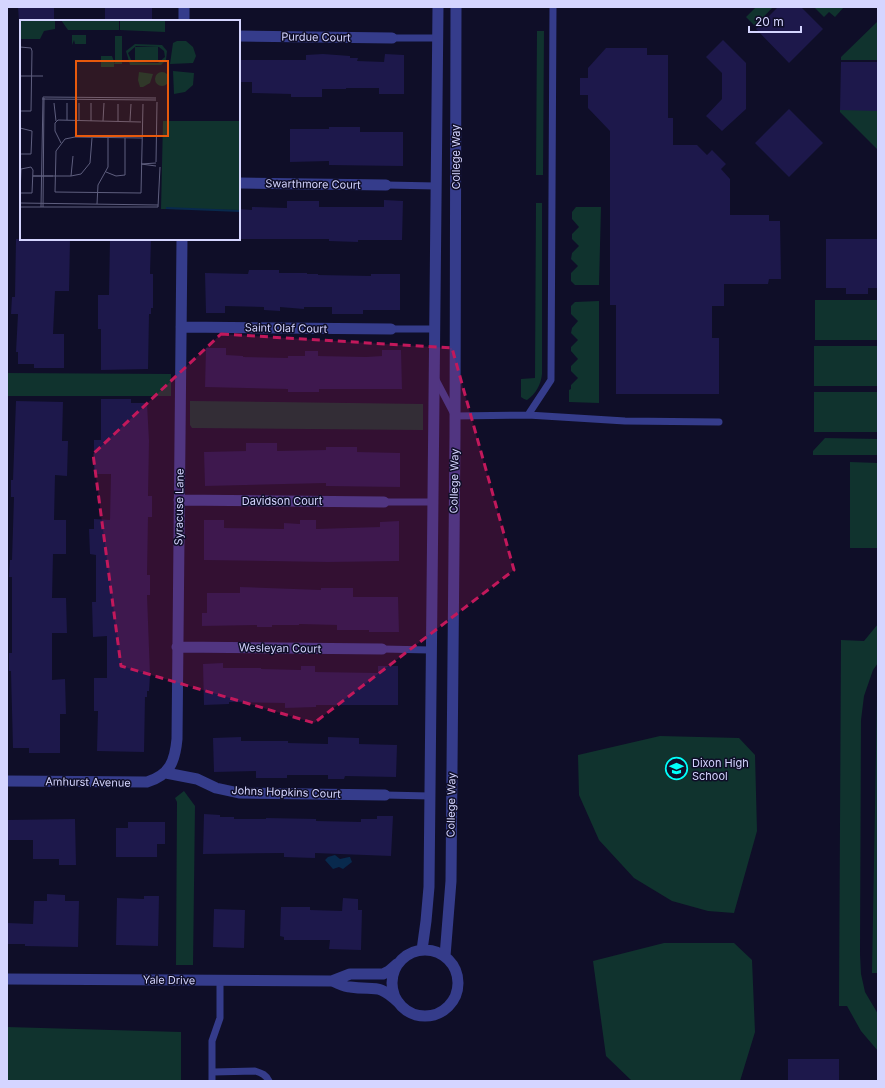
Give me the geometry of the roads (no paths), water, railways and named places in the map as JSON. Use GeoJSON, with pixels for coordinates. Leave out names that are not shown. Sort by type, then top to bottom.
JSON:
{"type":"FeatureCollection","features":[{"type":"Feature","properties":{"kind":"street"},"geometry":{"type":"LineString","coordinates":[[184,7],[184,20]]}},
{"type":"Feature","properties":{"kind":"street","name":"College Way"},"geometry":{"type":"LineString","coordinates":[[422,950],[426,921],[428,887],[430,796],[430,650],[435,377],[438,7]]}},
{"type":"Feature","properties":{"kind":"street","name":"College Way"},"geometry":{"type":"LineString","coordinates":[[445,956],[450,881],[455,416],[456,7]]}},
{"type":"Feature","properties":{"kind":"street","name":"Purdue Court"},"geometry":{"type":"LineString","coordinates":[[240,36],[392,38]]}},
{"type":"Feature","properties":{"kind":"street","name":"Swarthmore Court"},"geometry":{"type":"LineString","coordinates":[[240,183],[386,185]]}},
{"type":"Feature","properties":{"kind":"street","name":"Syracuse Lane"},"geometry":{"type":"LineString","coordinates":[[166,773],[172,765],[176,754],[177,739],[182,240]]}},
{"type":"Feature","properties":{"kind":"street","name":"Saint Olaf Court"},"geometry":{"type":"LineString","coordinates":[[181,327],[391,329]]}},
{"type":"Feature","properties":{"kind":"street","name":"Davidson Court"},"geometry":{"type":"LineString","coordinates":[[179,500],[384,502]]}},
{"type":"Feature","properties":{"kind":"street","name":"Wesleyan Court"},"geometry":{"type":"LineString","coordinates":[[177,647],[382,649]]}},
{"type":"Feature","properties":{"kind":"street","name":"Amhurst Avenue"},"geometry":{"type":"LineString","coordinates":[[7,781],[136,783],[155,780],[166,773]]}},
{"type":"Feature","properties":{"kind":"street","name":"Johns Hopkins Court"},"geometry":{"type":"LineString","coordinates":[[166,773],[197,779],[216,788],[239,793],[385,795]]}},
{"type":"Feature","properties":{"kind":"street"},"geometry":{"type":"LineString","coordinates":[[422,950],[430,950],[445,956],[453,964],[458,974],[459,986],[456,997],[449,1006],[440,1013],[423,1016],[407,1011],[399,1003],[393,993],[392,982],[394,972],[398,964],[405,956],[422,950]]}},
{"type":"Feature","properties":{"kind":"street","name":"Yale Drive"},"geometry":{"type":"LineString","coordinates":[[332,981],[350,974],[383,974],[398,964]]}},
{"type":"Feature","properties":{"kind":"street","name":"Yale Drive"},"geometry":{"type":"LineString","coordinates":[[7,979],[332,981],[349,987],[376,988],[383,990],[399,1003]]}},
{"type":"Feature","properties":{"kind":"lane"},"geometry":{"type":"LineString","coordinates":[[528,416],[551,380],[553,7]]}},
{"type":"Feature","properties":{"kind":"lane"},"geometry":{"type":"LineString","coordinates":[[392,38],[438,38]]}},
{"type":"Feature","properties":{"kind":"lane"},"geometry":{"type":"LineString","coordinates":[[386,185],[436,186]]}},
{"type":"Feature","properties":{"kind":"lane"},"geometry":{"type":"LineString","coordinates":[[391,329],[435,329]]}},
{"type":"Feature","properties":{"kind":"lane"},"geometry":{"type":"LineString","coordinates":[[435,377],[455,416],[528,416],[625,421],[719,422]]}},
{"type":"Feature","properties":{"kind":"lane"},"geometry":{"type":"LineString","coordinates":[[384,502],[433,502]]}},
{"type":"Feature","properties":{"kind":"lane"},"geometry":{"type":"LineString","coordinates":[[382,649],[430,650]]}},
{"type":"Feature","properties":{"kind":"lane"},"geometry":{"type":"LineString","coordinates":[[385,795],[430,796]]}},
{"type":"Feature","properties":{"kind":"lane"},"geometry":{"type":"LineString","coordinates":[[212,1081],[212,1041],[220,1018],[220,981]]}},
{"type":"Feature","properties":{"kind":"lane"},"geometry":{"type":"LineString","coordinates":[[213,1072],[256,1071],[261,1072],[269,1081]]}},
{"type":"Feature","properties":{"kind":"water"},"geometry":{"type":"Polygon","coordinates":[[[335,855],[340,859],[350,857],[352,862],[343,869],[339,867],[333,869],[325,860],[328,857],[335,855]]]}},
{"type":"Feature","properties":{"kind":"place","name":"Dixon High School"},"geometry":{"type":"Point","coordinates":[676,769]}}]}
